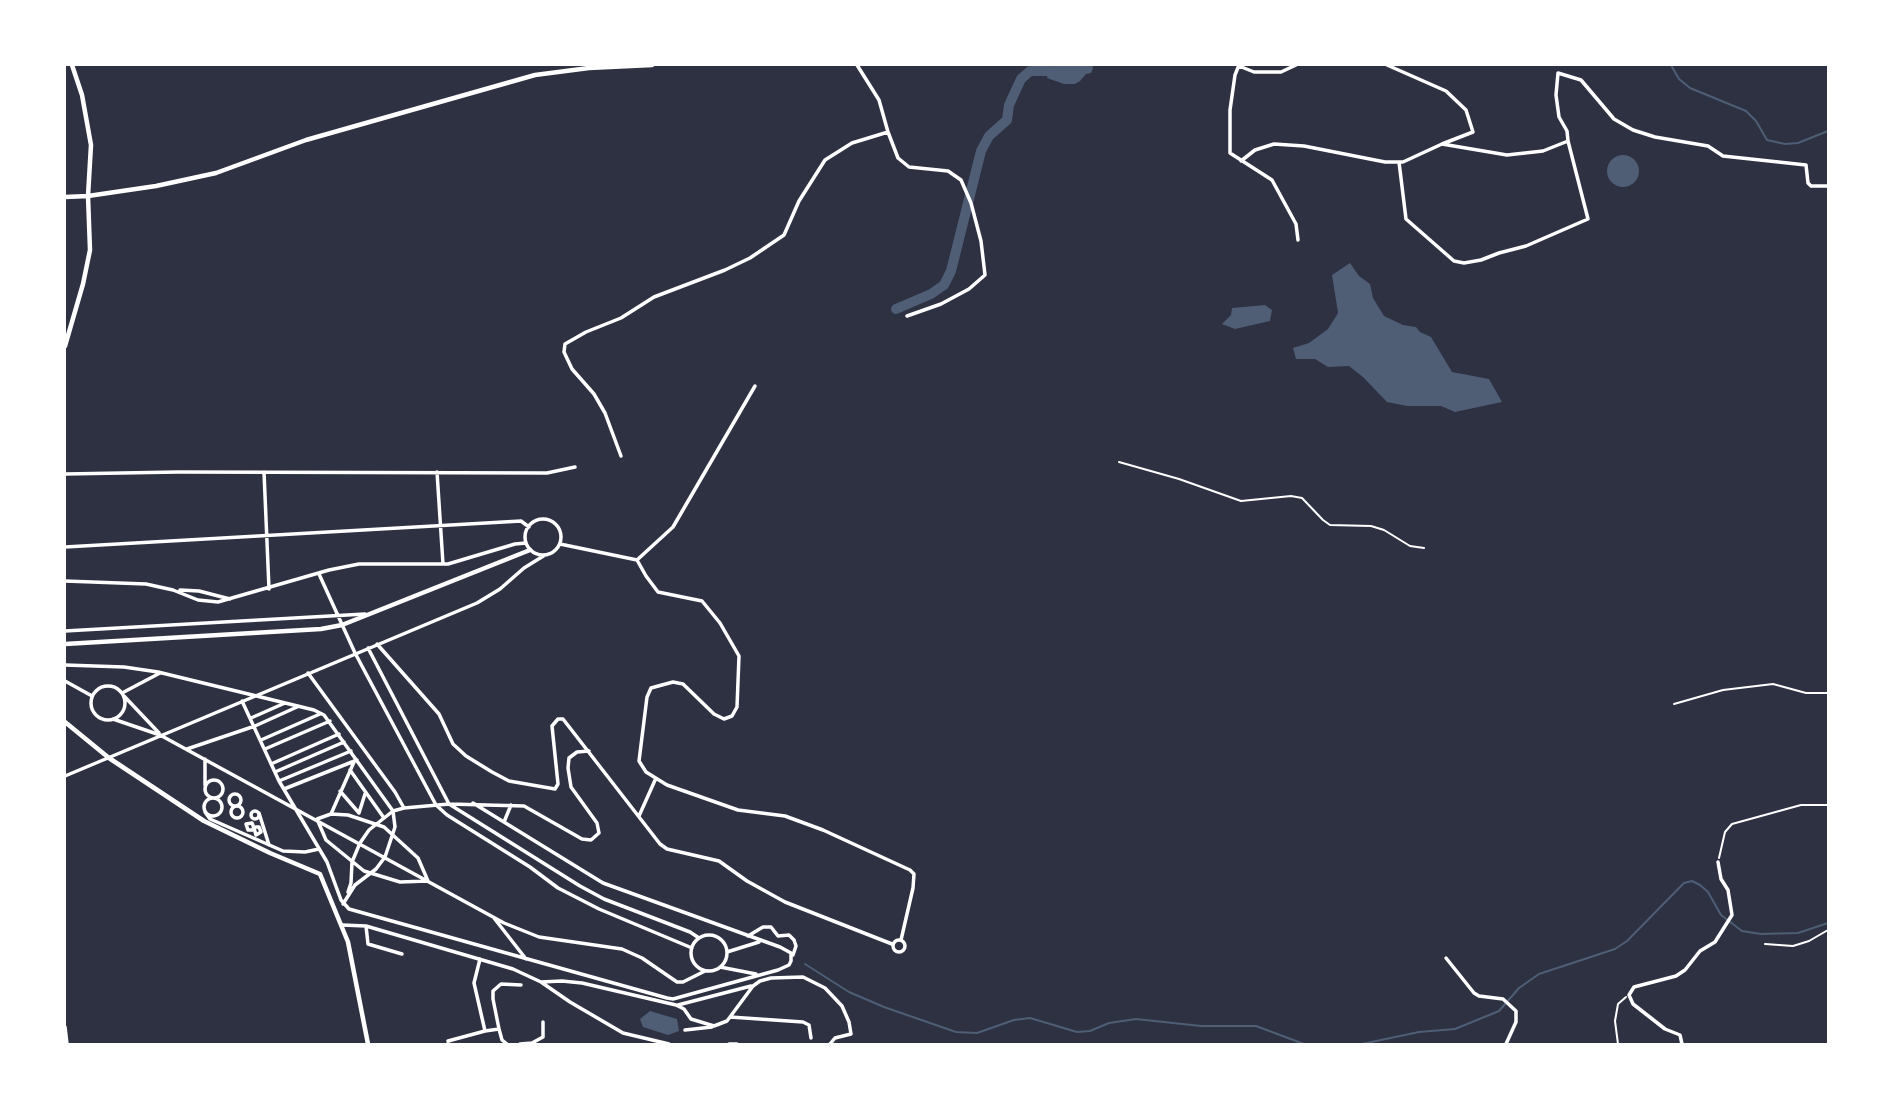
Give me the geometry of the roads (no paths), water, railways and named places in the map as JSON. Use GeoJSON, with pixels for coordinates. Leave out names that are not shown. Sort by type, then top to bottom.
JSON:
{"type":"FeatureCollection","features":[{"type":"Feature","properties":{"kind":"street"},"geometry":{"type":"LineString","coordinates":[[65,346],[89,260],[90,236],[88,197],[91,170],[88,121],[72,65]]}},
{"type":"Feature","properties":{"kind":"street"},"geometry":{"type":"LineString","coordinates":[[65,197],[88,197],[216,173],[306,140],[535,75],[612,66],[652,65]]}},
{"type":"Feature","properties":{"kind":"street"},"geometry":{"type":"LineString","coordinates":[[857,65],[878,100],[898,158],[909,167],[948,171],[961,180],[971,203],[981,240],[985,275],[969,289],[941,304],[907,316]]}},
{"type":"Feature","properties":{"kind":"street"},"geometry":{"type":"LineString","coordinates":[[1296,65],[1281,72],[1254,72],[1239,66],[1233,87],[1228,140],[1230,153],[1272,180],[1296,224],[1298,240]]}},
{"type":"Feature","properties":{"kind":"street"},"geometry":{"type":"LineString","coordinates":[[1241,161],[1255,150],[1274,144],[1304,146],[1355,158],[1399,162],[1473,132],[1466,110],[1446,91],[1387,65]]}},
{"type":"Feature","properties":{"kind":"street"},"geometry":{"type":"LineString","coordinates":[[1399,162],[1406,219],[1454,261],[1464,263],[1481,260],[1526,246],[1588,219],[1567,131],[1559,117],[1556,95],[1558,72],[1581,80],[1614,119],[1633,130],[1655,137],[1708,146],[1723,156],[1806,165],[1808,183],[1811,186],[1828,186]]}},
{"type":"Feature","properties":{"kind":"street"},"geometry":{"type":"LineString","coordinates":[[621,456],[605,413],[594,394],[572,369],[564,352],[565,344],[621,318],[654,297],[750,258],[788,230],[799,201],[825,160],[852,143],[888,132]]}},
{"type":"Feature","properties":{"kind":"street"},"geometry":{"type":"LineString","coordinates":[[1442,145],[1507,155],[1543,151],[1568,141]]}},
{"type":"Feature","properties":{"kind":"street"},"geometry":{"type":"LineString","coordinates":[[637,560],[673,527],[755,386]]}},
{"type":"Feature","properties":{"kind":"street"},"geometry":{"type":"LineString","coordinates":[[65,474],[547,473],[575,467]]}},
{"type":"Feature","properties":{"kind":"street"},"geometry":{"type":"LineString","coordinates":[[264,472],[269,589]]}},
{"type":"Feature","properties":{"kind":"street"},"geometry":{"type":"LineString","coordinates":[[437,472],[443,564]]}},
{"type":"Feature","properties":{"kind":"street"},"geometry":{"type":"LineString","coordinates":[[65,776],[477,603],[500,589],[524,568],[554,551],[560,544],[560,531],[551,522],[542,520],[529,527],[526,543],[530,550],[545,555]]}},
{"type":"Feature","properties":{"kind":"street"},"geometry":{"type":"LineString","coordinates":[[65,547],[521,521],[529,527]]}},
{"type":"Feature","properties":{"kind":"street"},"geometry":{"type":"LineString","coordinates":[[65,581],[146,584],[173,590],[198,600],[218,602],[359,564],[443,564],[526,543]]}},
{"type":"Feature","properties":{"kind":"street"},"geometry":{"type":"LineString","coordinates":[[560,544],[637,560],[658,592],[702,601],[720,623],[738,656],[737,707],[732,716],[724,719],[714,714],[682,684],[673,682],[651,688],[647,697],[639,761],[646,772],[667,785],[738,810],[785,816],[824,830],[910,870],[914,874],[913,888],[901,940]]}},
{"type":"Feature","properties":{"kind":"street"},"geometry":{"type":"LineString","coordinates":[[65,644],[321,629],[342,625],[530,550]]}},
{"type":"Feature","properties":{"kind":"street"},"geometry":{"type":"LineString","coordinates":[[319,573],[355,653],[436,805],[454,820],[530,867],[558,888],[599,909],[692,948]]}},
{"type":"Feature","properties":{"kind":"street"},"geometry":{"type":"LineString","coordinates":[[173,590],[199,591],[233,599]]}},
{"type":"Feature","properties":{"kind":"street"},"geometry":{"type":"LineString","coordinates":[[65,631],[367,614]]}},
{"type":"Feature","properties":{"kind":"street"},"geometry":{"type":"LineString","coordinates":[[377,644],[439,715],[453,744],[466,756],[509,781],[555,789],[558,784],[552,726],[558,719],[563,719],[667,849],[719,861],[747,881],[785,902],[892,944],[895,951],[901,951],[905,944],[901,940],[895,940],[892,944]]}},
{"type":"Feature","properties":{"kind":"street"},"geometry":{"type":"LineString","coordinates":[[368,648],[449,804],[604,899],[690,932],[699,939]]}},
{"type":"Feature","properties":{"kind":"street"},"geometry":{"type":"LineString","coordinates":[[65,665],[124,667],[161,673],[285,703],[321,714],[330,721],[394,811],[395,827],[385,856],[371,873],[347,894]]}},
{"type":"Feature","properties":{"kind":"street"},"geometry":{"type":"LineString","coordinates":[[122,694],[161,673]]}},
{"type":"Feature","properties":{"kind":"street"},"geometry":{"type":"LineString","coordinates":[[308,673],[404,808]]}},
{"type":"Feature","properties":{"kind":"street"},"geometry":{"type":"LineString","coordinates":[[65,681],[92,696]]}},
{"type":"Feature","properties":{"kind":"street"},"geometry":{"type":"LineString","coordinates":[[160,735],[116,687],[105,686],[95,691],[91,701],[93,712],[102,719],[113,719],[160,735],[493,917],[540,937],[622,949],[642,958],[677,982],[720,967],[758,975]]}},
{"type":"Feature","properties":{"kind":"street"},"geometry":{"type":"LineString","coordinates":[[113,719],[122,712],[125,701],[122,694]]}},
{"type":"Feature","properties":{"kind":"street"},"geometry":{"type":"LineString","coordinates":[[242,701],[279,781],[327,862],[343,904],[349,909],[673,999],[785,968],[792,961],[796,946],[790,936],[778,936],[773,929],[766,926],[747,936]]}},
{"type":"Feature","properties":{"kind":"street"},"geometry":{"type":"LineString","coordinates":[[251,718],[285,703]]}},
{"type":"Feature","properties":{"kind":"street"},"geometry":{"type":"LineString","coordinates":[[187,749],[255,726],[298,707]]}},
{"type":"Feature","properties":{"kind":"street"},"geometry":{"type":"LineString","coordinates":[[261,740],[321,714]]}},
{"type":"Feature","properties":{"kind":"street"},"geometry":{"type":"LineString","coordinates":[[265,749],[330,721]]}},
{"type":"Feature","properties":{"kind":"street"},"geometry":{"type":"LineString","coordinates":[[65,722],[109,758],[204,821],[320,874],[342,925],[354,966],[368,1044]]}},
{"type":"Feature","properties":{"kind":"street"},"geometry":{"type":"LineString","coordinates":[[271,764],[339,734]]}},
{"type":"Feature","properties":{"kind":"street"},"geometry":{"type":"LineString","coordinates":[[275,772],[345,742]]}},
{"type":"Feature","properties":{"kind":"street"},"geometry":{"type":"LineString","coordinates":[[279,781],[351,751]]}},
{"type":"Feature","properties":{"kind":"street"},"geometry":{"type":"LineString","coordinates":[[343,904],[351,883],[352,862],[360,842],[376,824],[394,811],[404,808],[473,803],[524,806],[582,839],[591,840],[599,833],[597,823],[571,787],[568,768],[569,758],[577,752],[589,751]]}},
{"type":"Feature","properties":{"kind":"street"},"geometry":{"type":"LineString","coordinates":[[205,759],[206,793],[220,802],[220,810],[214,815],[205,812]]}},
{"type":"Feature","properties":{"kind":"street"},"geometry":{"type":"LineString","coordinates":[[331,814],[356,761]]}},
{"type":"Feature","properties":{"kind":"street"},"geometry":{"type":"LineString","coordinates":[[284,789],[356,761]]}},
{"type":"Feature","properties":{"kind":"street"},"geometry":{"type":"LineString","coordinates":[[350,770],[384,818]]}},
{"type":"Feature","properties":{"kind":"street"},"geometry":{"type":"LineString","coordinates":[[639,816],[656,778]]}},
{"type":"Feature","properties":{"kind":"street"},"geometry":{"type":"LineString","coordinates":[[346,779],[357,780]]}},
{"type":"Feature","properties":{"kind":"street"},"geometry":{"type":"LineString","coordinates":[[205,788],[210,781],[221,783],[222,792],[205,802],[205,812],[210,819],[290,852],[319,849]]}},
{"type":"Feature","properties":{"kind":"street"},"geometry":{"type":"LineString","coordinates":[[340,791],[358,815]]}},
{"type":"Feature","properties":{"kind":"street"},"geometry":{"type":"LineString","coordinates":[[358,815],[366,792]]}},
{"type":"Feature","properties":{"kind":"street"},"geometry":{"type":"LineString","coordinates":[[473,803],[603,883],[787,950],[791,953],[792,961]]}},
{"type":"Feature","properties":{"kind":"street"},"geometry":{"type":"LineString","coordinates":[[504,822],[512,805]]}},
{"type":"Feature","properties":{"kind":"street"},"geometry":{"type":"LineString","coordinates":[[236,830],[241,816],[241,809],[236,807],[231,811],[232,816],[241,816]]}},
{"type":"Feature","properties":{"kind":"street"},"geometry":{"type":"LineString","coordinates":[[454,820],[454,813],[462,812]]}},
{"type":"Feature","properties":{"kind":"street"},"geometry":{"type":"LineString","coordinates":[[259,813],[269,845]]}},
{"type":"Feature","properties":{"kind":"street"},"geometry":{"type":"LineString","coordinates":[[317,819],[331,814],[358,815],[384,827],[418,858],[428,881]]}},
{"type":"Feature","properties":{"kind":"street"},"geometry":{"type":"LineString","coordinates":[[317,819],[327,840],[364,872],[400,882],[428,881]]}},
{"type":"Feature","properties":{"kind":"street"},"geometry":{"type":"LineString","coordinates":[[254,828],[260,827],[257,840]]}},
{"type":"Feature","properties":{"kind":"street"},"geometry":{"type":"LineString","coordinates":[[1682,1044],[1681,1035],[1665,1029],[1633,1004],[1629,995],[1634,987],[1676,976],[1685,970],[1700,951],[1715,942],[1732,915],[1728,891],[1721,879],[1718,862]]}},
{"type":"Feature","properties":{"kind":"street"},"geometry":{"type":"LineString","coordinates":[[493,917],[526,959]]}},
{"type":"Feature","properties":{"kind":"street"},"geometry":{"type":"LineString","coordinates":[[342,925],[366,926],[513,969],[541,982],[624,1033],[669,1044]]}},
{"type":"Feature","properties":{"kind":"street"},"geometry":{"type":"LineString","coordinates":[[366,926],[368,944],[402,954]]}},
{"type":"Feature","properties":{"kind":"street"},"geometry":{"type":"LineString","coordinates":[[705,971],[692,960],[692,948],[705,936],[717,937],[722,941],[727,952],[720,967]]}},
{"type":"Feature","properties":{"kind":"street"},"geometry":{"type":"LineString","coordinates":[[727,952],[761,942]]}},
{"type":"Feature","properties":{"kind":"street"},"geometry":{"type":"LineString","coordinates":[[1446,958],[1474,993],[1503,999],[1510,1004],[1517,1017],[1506,1044]]}},
{"type":"Feature","properties":{"kind":"street"},"geometry":{"type":"LineString","coordinates":[[481,960],[474,983],[485,1031]]}},
{"type":"Feature","properties":{"kind":"street"},"geometry":{"type":"LineString","coordinates":[[676,1005],[753,986],[771,978],[803,977],[825,988],[842,1006],[849,1021],[851,1034],[835,1038],[830,1044]]}},
{"type":"Feature","properties":{"kind":"street"},"geometry":{"type":"LineString","coordinates":[[541,982],[582,983],[676,1005],[684,1009],[691,1019],[714,1026]]}},
{"type":"Feature","properties":{"kind":"street"},"geometry":{"type":"LineString","coordinates":[[507,1044],[502,1040],[499,1029],[493,991],[501,984],[521,985]]}},
{"type":"Feature","properties":{"kind":"street"},"geometry":{"type":"LineString","coordinates":[[685,1030],[714,1026],[730,1017],[753,986]]}},
{"type":"Feature","properties":{"kind":"street"},"geometry":{"type":"LineString","coordinates":[[730,1017],[803,1022],[809,1025],[811,1038]]}},
{"type":"Feature","properties":{"kind":"street"},"geometry":{"type":"LineString","coordinates":[[520,1044],[533,1043],[543,1037],[543,1022]]}},
{"type":"Feature","properties":{"kind":"street"},"geometry":{"type":"LineString","coordinates":[[65,1027],[67,1044]]}},
{"type":"Feature","properties":{"kind":"street"},"geometry":{"type":"LineString","coordinates":[[449,1044],[448,1041],[499,1029]]}},
{"type":"Feature","properties":{"kind":"street"},"geometry":{"type":"LineString","coordinates":[[729,1044],[737,1044]]}},
{"type":"Feature","properties":{"kind":"lane"},"geometry":{"type":"LineString","coordinates":[[1674,704],[1723,690],[1773,684],[1806,693],[1828,693]]}},
{"type":"Feature","properties":{"kind":"water"},"geometry":{"type":"Polygon","coordinates":[[[1049,65],[1092,65],[1093,68],[1091,73],[1075,84],[1064,84],[1047,78],[1049,65]]]}},
{"type":"Feature","properties":{"kind":"water"},"geometry":{"type":"Polygon","coordinates":[[[1623,155],[1634,160],[1639,171],[1634,182],[1623,187],[1612,182],[1607,171],[1612,160],[1623,155]]]}},
{"type":"Feature","properties":{"kind":"water"},"geometry":{"type":"Polygon","coordinates":[[[1350,263],[1359,276],[1370,284],[1373,298],[1384,316],[1403,325],[1416,327],[1431,337],[1452,372],[1489,379],[1502,402],[1455,412],[1441,406],[1407,406],[1387,402],[1349,366],[1328,367],[1315,359],[1296,359],[1293,348],[1309,343],[1328,329],[1338,313],[1332,275],[1350,263]]]}},
{"type":"Feature","properties":{"kind":"water"},"geometry":{"type":"Polygon","coordinates":[[[1265,305],[1272,310],[1270,321],[1235,329],[1222,324],[1231,315],[1232,308],[1265,305]]]}},
{"type":"Feature","properties":{"kind":"water"},"geometry":{"type":"Polygon","coordinates":[[[650,1011],[677,1019],[679,1031],[668,1035],[643,1027],[640,1019],[650,1011]]]}},
{"type":"Feature","properties":{"kind":"waterway"},"geometry":{"type":"LineString","coordinates":[[1671,65],[1679,79],[1690,88],[1746,111],[1756,121],[1767,140],[1785,144],[1798,143],[1828,131]]}},
{"type":"Feature","properties":{"kind":"waterway"},"geometry":{"type":"LineString","coordinates":[[896,309],[931,294],[944,285],[951,271],[981,151],[989,136],[1007,120],[1009,105],[1021,79],[1030,71],[1048,71]]}},
{"type":"Feature","properties":{"kind":"waterway"},"geometry":{"type":"LineString","coordinates":[[1362,1044],[1419,1032],[1455,1029],[1499,1011],[1519,988],[1539,974],[1615,949],[1627,941],[1684,883],[1692,881],[1700,885],[1708,892],[1721,915],[1742,931],[1761,934],[1798,933],[1828,923]]}},
{"type":"Feature","properties":{"kind":"waterway"},"geometry":{"type":"LineString","coordinates":[[805,964],[849,992],[956,1032],[977,1033],[1014,1020],[1030,1018],[1077,1032],[1136,1019],[1201,1026],[1256,1026],[1304,1044]]}}]}
